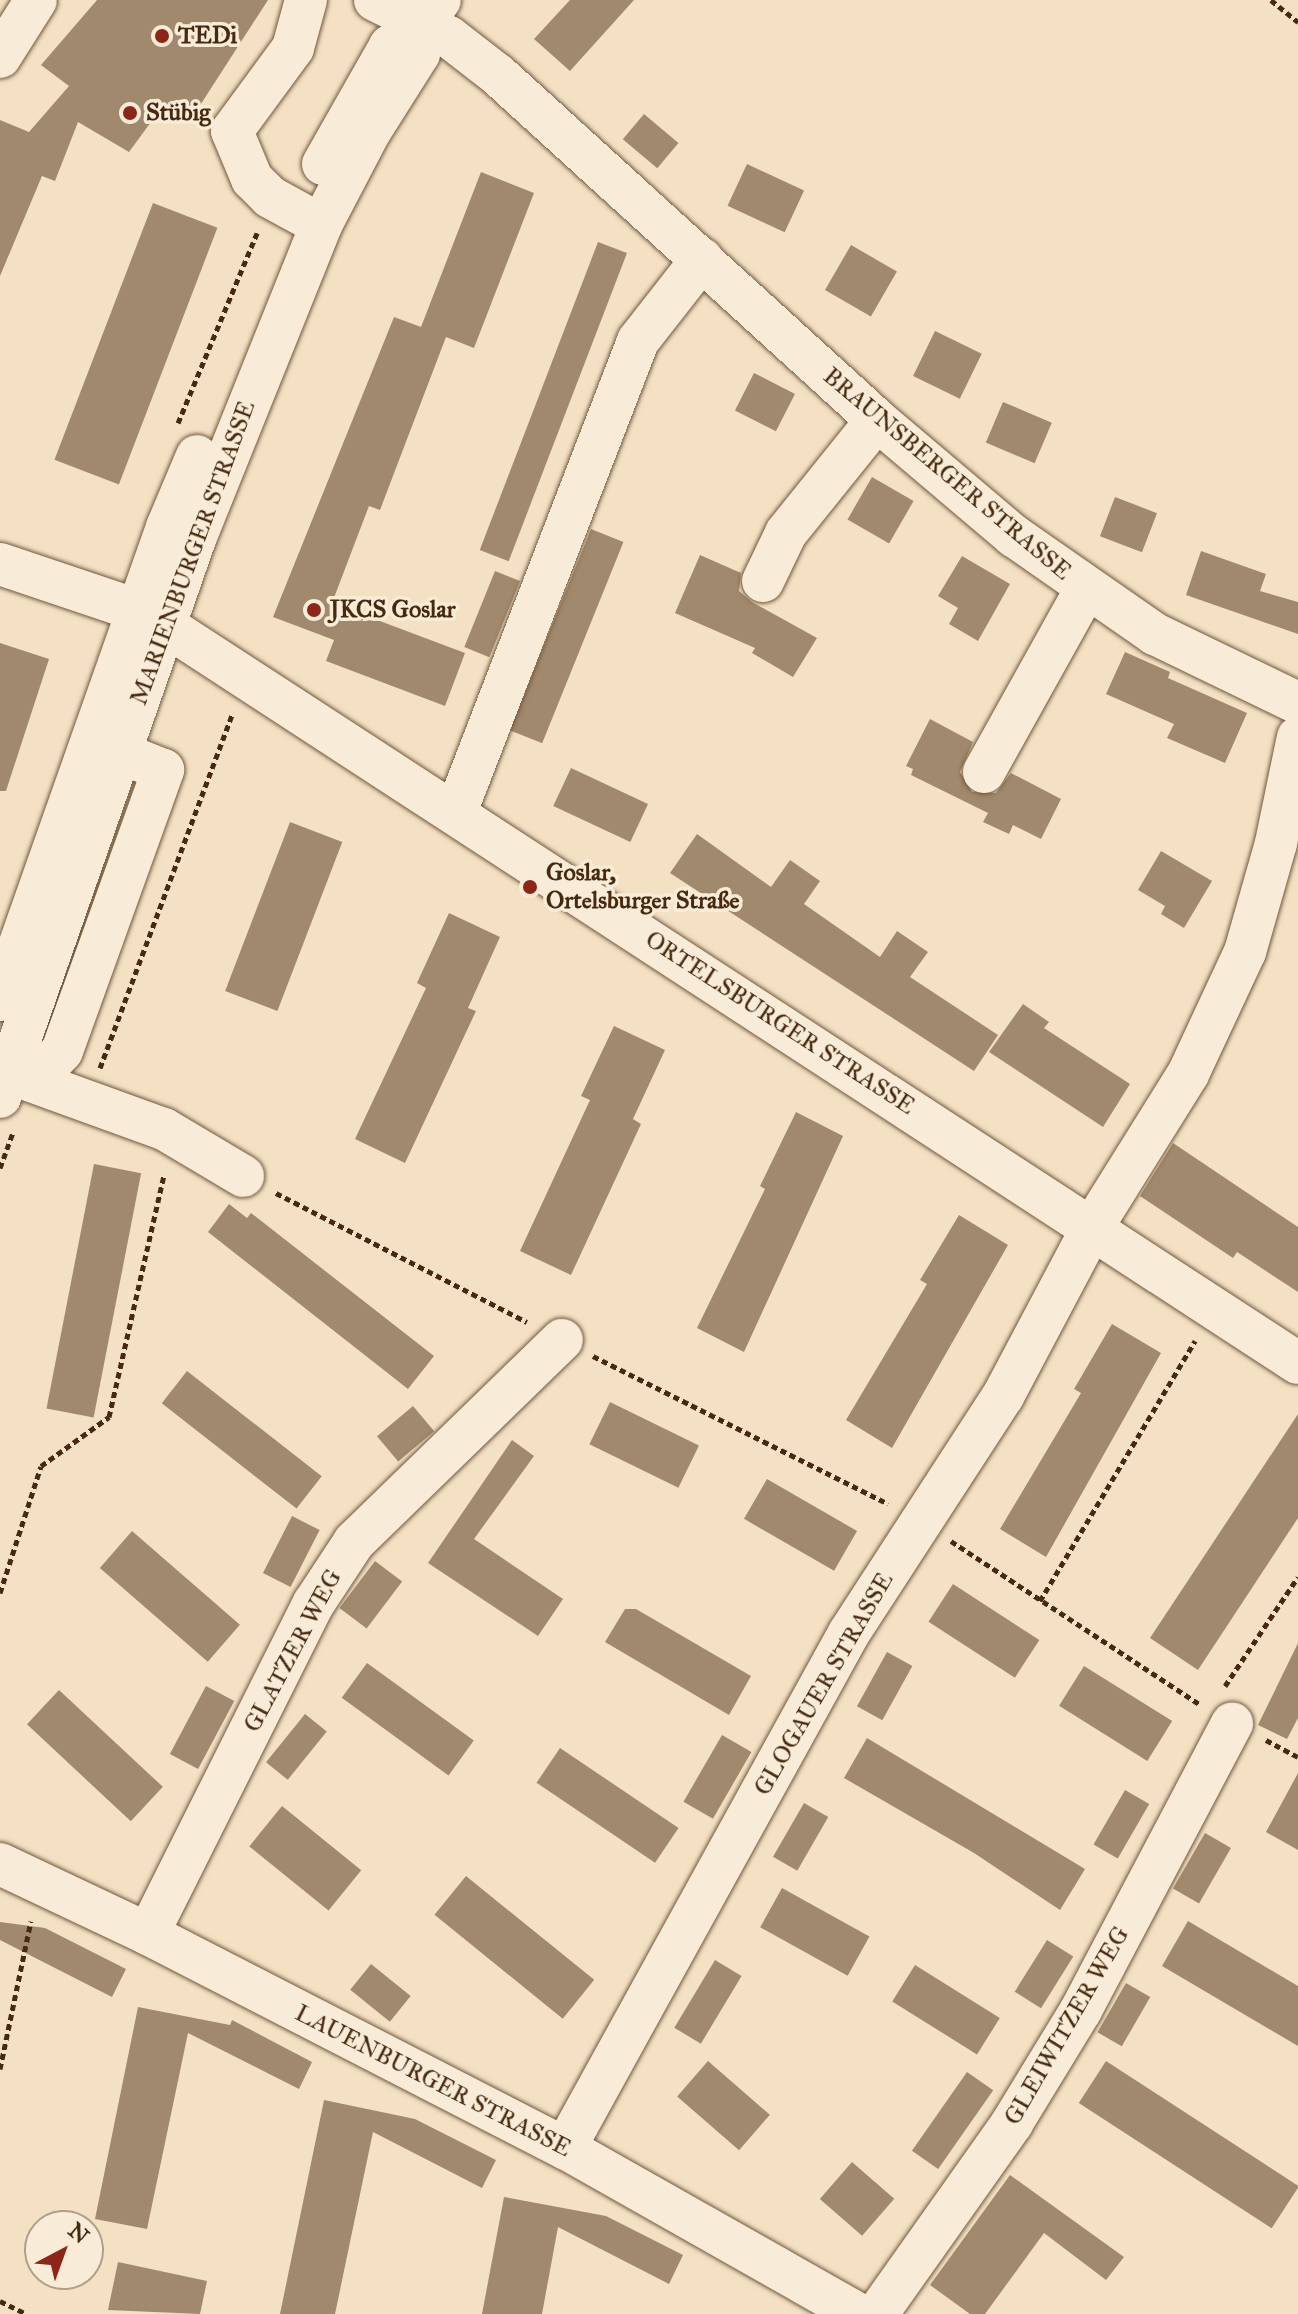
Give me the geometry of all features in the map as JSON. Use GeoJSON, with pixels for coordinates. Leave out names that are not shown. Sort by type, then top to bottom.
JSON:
{"type":"FeatureCollection","features":[{"type":"Feature","properties":{"kind":"street"},"geometry":{"type":"LineString","coordinates":[[0,57],[36,0]]}},
{"type":"Feature","properties":{"kind":"street"},"geometry":{"type":"LineString","coordinates":[[297,212],[252,179],[232,131],[293,48],[306,0]]}},
{"type":"Feature","properties":{"kind":"street","name":"BRAUNSBERGER STRASSE"},"geometry":{"type":"LineString","coordinates":[[375,0],[431,13],[449,37],[498,75],[877,420],[1086,589],[1155,634],[1298,703]]}},
{"type":"Feature","properties":{"kind":"street","name":"MARIENBURGER STRASSE"},"geometry":{"type":"LineString","coordinates":[[0,1000],[150,617],[297,212],[348,111],[390,46],[431,13]]}},
{"type":"Feature","properties":{"kind":"street"},"geometry":{"type":"LineString","coordinates":[[456,812],[638,341],[702,259]]}},
{"type":"Feature","properties":{"kind":"street"},"geometry":{"type":"LineString","coordinates":[[763,581],[786,533],[877,420]]}},
{"type":"Feature","properties":{"kind":"street","name":"ORTELSBURGER STRASSE"},"geometry":{"type":"LineString","coordinates":[[0,564],[150,617],[456,812],[1298,1363]]}},
{"type":"Feature","properties":{"kind":"street"},"geometry":{"type":"LineString","coordinates":[[984,772],[1086,589]]}},
{"type":"Feature","properties":{"kind":"street","name":"MARIENBURGER STRASSE"},"geometry":{"type":"LineString","coordinates":[[11,1080],[121,753],[150,617]]}},
{"type":"Feature","properties":{"kind":"street"},"geometry":{"type":"LineString","coordinates":[[1093,1226],[1188,1074],[1245,952],[1276,843],[1298,737]]}},
{"type":"Feature","properties":{"kind":"street"},"geometry":{"type":"LineString","coordinates":[[11,1080],[78,1098],[173,1134],[243,1176]]}},
{"type":"Feature","properties":{"kind":"street","name":"GLOGAUER STRASSE"},"geometry":{"type":"LineString","coordinates":[[565,2148],[849,1633],[1003,1396],[1093,1226]]}},
{"type":"Feature","properties":{"kind":"street","name":"GLATZER WEG"},"geometry":{"type":"LineString","coordinates":[[148,1934],[314,1603],[354,1542],[562,1340]]}},
{"type":"Feature","properties":{"kind":"street","name":"GLEIWITZER WEG"},"geometry":{"type":"LineString","coordinates":[[877,2314],[1012,2123],[1081,2010],[1221,1716]]}},
{"type":"Feature","properties":{"kind":"street","name":"LAUENBURGER STRASSE"},"geometry":{"type":"LineString","coordinates":[[0,1864],[148,1934],[565,2148],[858,2314]]}},
{"type":"Feature","properties":{"kind":"path"},"geometry":{"type":"LineString","coordinates":[[1271,0],[1298,22]]}},
{"type":"Feature","properties":{"kind":"path"},"geometry":{"type":"LineString","coordinates":[[174,433],[297,212]]}},
{"type":"Feature","properties":{"kind":"path"},"geometry":{"type":"LineString","coordinates":[[78,1098],[105,1060],[246,677]]}},
{"type":"Feature","properties":{"kind":"path"},"geometry":{"type":"LineString","coordinates":[[0,1593],[41,1466],[109,1417],[173,1134]]}},
{"type":"Feature","properties":{"kind":"path"},"geometry":{"type":"LineString","coordinates":[[243,1176],[922,1521],[1040,1601],[1221,1716],[1298,1757]]}},
{"type":"Feature","properties":{"kind":"path"},"geometry":{"type":"LineString","coordinates":[[1040,1601],[1215,1306]]}},
{"type":"Feature","properties":{"kind":"path"},"geometry":{"type":"LineString","coordinates":[[1221,1716],[1298,1577]]}},
{"type":"Feature","properties":{"kind":"path"},"geometry":{"type":"LineString","coordinates":[[0,2069],[39,1882]]}},
{"type":"Feature","properties":{"kind":"path"},"geometry":{"type":"LineString","coordinates":[[0,2301],[27,2314]]}},
{"type":"Feature","properties":{"kind":"building"},"geometry":{"type":"Polygon","coordinates":[[[97,0],[268,0],[188,124],[162,107],[129,152],[78,122],[55,181],[42,176],[0,276],[0,120],[29,132],[69,86],[41,65],[97,0]]]}},
{"type":"Feature","properties":{"kind":"building"},"geometry":{"type":"Polygon","coordinates":[[[570,0],[634,0],[570,71],[534,39],[570,0]]]}},
{"type":"Feature","properties":{"kind":"building"},"geometry":{"type":"Polygon","coordinates":[[[644,114],[678,143],[657,168],[623,139],[644,114]]]}},
{"type":"Feature","properties":{"kind":"building"},"geometry":{"type":"Polygon","coordinates":[[[747,164],[804,191],[785,232],[728,206],[747,164]]]}},
{"type":"Feature","properties":{"kind":"building"},"geometry":{"type":"Polygon","coordinates":[[[481,172],[534,193],[474,348],[446,337],[380,510],[369,506],[332,603],[465,653],[445,706],[326,661],[334,640],[273,617],[394,317],[421,327],[481,172]]]}},
{"type":"Feature","properties":{"kind":"building"},"geometry":{"type":"Polygon","coordinates":[[[153,203],[217,228],[119,484],[54,460],[153,203]]]}},
{"type":"Feature","properties":{"kind":"building"},"geometry":{"type":"Polygon","coordinates":[[[598,242],[627,253],[509,561],[480,550],[598,242]]]}},
{"type":"Feature","properties":{"kind":"building"},"geometry":{"type":"Polygon","coordinates":[[[851,245],[897,272],[871,317],[825,290],[851,245]]]}},
{"type":"Feature","properties":{"kind":"building"},"geometry":{"type":"Polygon","coordinates":[[[935,331],[982,354],[960,399],[913,376],[935,331]]]}},
{"type":"Feature","properties":{"kind":"building"},"geometry":{"type":"Polygon","coordinates":[[[754,373],[795,394],[776,431],[735,410],[754,373]]]}},
{"type":"Feature","properties":{"kind":"building"},"geometry":{"type":"Polygon","coordinates":[[[1003,402],[1052,423],[1035,463],[986,443],[1003,402]]]}},
{"type":"Feature","properties":{"kind":"building"},"geometry":{"type":"Polygon","coordinates":[[[872,477],[914,501],[889,543],[848,519],[872,477]]]}},
{"type":"Feature","properties":{"kind":"building"},"geometry":{"type":"Polygon","coordinates":[[[1115,497],[1157,513],[1142,552],[1100,536],[1115,497]]]}},
{"type":"Feature","properties":{"kind":"building"},"geometry":{"type":"Polygon","coordinates":[[[591,529],[623,542],[542,743],[510,730],[591,529]]]}},
{"type":"Feature","properties":{"kind":"building"},"geometry":{"type":"Polygon","coordinates":[[[1201,551],[1266,574],[1260,591],[1298,602],[1298,634],[1186,595],[1201,551]]]}},
{"type":"Feature","properties":{"kind":"building"},"geometry":{"type":"Polygon","coordinates":[[[700,555],[741,573],[739,591],[752,602],[817,638],[793,677],[752,653],[755,648],[675,613],[700,555]]]}},
{"type":"Feature","properties":{"kind":"building"},"geometry":{"type":"Polygon","coordinates":[[[962,556],[1010,584],[978,641],[949,624],[958,608],[938,596],[962,556]]]}},
{"type":"Feature","properties":{"kind":"building"},"geometry":{"type":"Polygon","coordinates":[[[495,571],[520,581],[489,657],[464,647],[495,571]]]}},
{"type":"Feature","properties":{"kind":"building"},"geometry":{"type":"Polygon","coordinates":[[[0,643],[49,659],[6,791],[0,791],[0,643]]]}},
{"type":"Feature","properties":{"kind":"building"},"geometry":{"type":"Polygon","coordinates":[[[1125,652],[1170,672],[1168,678],[1247,713],[1225,763],[1167,738],[1174,724],[1106,694],[1125,652]]]}},
{"type":"Feature","properties":{"kind":"building"},"geometry":{"type":"Polygon","coordinates":[[[930,719],[973,742],[960,772],[972,792],[996,793],[1011,773],[1061,799],[1041,839],[1013,825],[1009,834],[983,822],[988,813],[911,775],[913,769],[906,766],[930,719]]]}},
{"type":"Feature","properties":{"kind":"building"},"geometry":{"type":"Polygon","coordinates":[[[571,768],[648,804],[630,842],[553,806],[571,768]]]}},
{"type":"Feature","properties":{"kind":"building"},"geometry":{"type":"Polygon","coordinates":[[[290,822],[342,842],[277,1011],[225,991],[290,822]]]}},
{"type":"Feature","properties":{"kind":"building"},"geometry":{"type":"Polygon","coordinates":[[[697,834],[771,887],[790,860],[820,881],[804,904],[880,957],[897,931],[928,952],[910,977],[998,1035],[974,1071],[670,873],[697,834]]]}},
{"type":"Feature","properties":{"kind":"building"},"geometry":{"type":"Polygon","coordinates":[[[1161,851],[1212,881],[1184,928],[1161,914],[1165,906],[1138,890],[1161,851]]]}},
{"type":"Feature","properties":{"kind":"building"},"geometry":{"type":"Polygon","coordinates":[[[449,913],[500,937],[468,1008],[476,1011],[405,1163],[355,1139],[426,988],[417,983],[449,913]]]}},
{"type":"Feature","properties":{"kind":"building"},"geometry":{"type":"Polygon","coordinates":[[[1023,1004],[1049,1022],[1044,1028],[1130,1084],[1103,1127],[989,1052],[1023,1004]]]}},
{"type":"Feature","properties":{"kind":"building"},"geometry":{"type":"Polygon","coordinates":[[[614,1026],[665,1050],[633,1119],[641,1124],[571,1275],[520,1251],[590,1100],[581,1096],[614,1026]]]}},
{"type":"Feature","properties":{"kind":"building"},"geometry":{"type":"Polygon","coordinates":[[[796,1112],[843,1136],[744,1352],[697,1328],[765,1189],[760,1186],[796,1112]]]}},
{"type":"Feature","properties":{"kind":"building"},"geometry":{"type":"Polygon","coordinates":[[[1173,1143],[1298,1227],[1298,1292],[1237,1252],[1233,1258],[1140,1196],[1173,1143]]]}},
{"type":"Feature","properties":{"kind":"building"},"geometry":{"type":"Polygon","coordinates":[[[94,1164],[141,1173],[94,1418],[46,1408],[94,1164]]]}},
{"type":"Feature","properties":{"kind":"building"},"geometry":{"type":"Polygon","coordinates":[[[229,1204],[247,1218],[251,1213],[434,1356],[408,1389],[208,1232],[229,1204]]]}},
{"type":"Feature","properties":{"kind":"building"},"geometry":{"type":"Polygon","coordinates":[[[959,1215],[1008,1245],[892,1448],[846,1420],[927,1284],[920,1280],[959,1215]]]}},
{"type":"Feature","properties":{"kind":"building"},"geometry":{"type":"Polygon","coordinates":[[[1112,1324],[1161,1353],[1046,1557],[1000,1529],[1081,1393],[1074,1389],[1112,1324]]]}},
{"type":"Feature","properties":{"kind":"building"},"geometry":{"type":"Polygon","coordinates":[[[187,1371],[322,1476],[297,1509],[162,1403],[187,1371]]]}},
{"type":"Feature","properties":{"kind":"building"},"geometry":{"type":"Polygon","coordinates":[[[610,1402],[699,1445],[678,1488],[589,1444],[610,1402]]]}},
{"type":"Feature","properties":{"kind":"building"},"geometry":{"type":"Polygon","coordinates":[[[413,1406],[434,1431],[398,1461],[377,1436],[413,1406]]]}},
{"type":"Feature","properties":{"kind":"building"},"geometry":{"type":"Polygon","coordinates":[[[1298,1414],[1298,1518],[1198,1670],[1150,1638],[1298,1414]]]}},
{"type":"Feature","properties":{"kind":"building"},"geometry":{"type":"Polygon","coordinates":[[[512,1440],[534,1456],[474,1539],[563,1599],[538,1636],[428,1563],[512,1440]]]}},
{"type":"Feature","properties":{"kind":"building"},"geometry":{"type":"Polygon","coordinates":[[[767,1479],[857,1531],[834,1571],[744,1519],[767,1479]]]}},
{"type":"Feature","properties":{"kind":"building"},"geometry":{"type":"Polygon","coordinates":[[[292,1516],[320,1530],[291,1587],[263,1573],[292,1516]]]}},
{"type":"Feature","properties":{"kind":"building"},"geometry":{"type":"Polygon","coordinates":[[[132,1531],[240,1625],[208,1662],[100,1568],[132,1531]]]}},
{"type":"Feature","properties":{"kind":"building"},"geometry":{"type":"Polygon","coordinates":[[[375,1561],[402,1581],[367,1629],[339,1608],[375,1561]]]}},
{"type":"Feature","properties":{"kind":"building"},"geometry":{"type":"Polygon","coordinates":[[[953,1584],[1039,1640],[1015,1678],[928,1622],[953,1584]]]}},
{"type":"Feature","properties":{"kind":"building"},"geometry":{"type":"Polygon","coordinates":[[[625,1609],[636,1609],[751,1676],[729,1715],[605,1642],[625,1609]]]}},
{"type":"Feature","properties":{"kind":"building"},"geometry":{"type":"Polygon","coordinates":[[[1298,1643],[1298,1718],[1287,1739],[1258,1725],[1298,1643]]]}},
{"type":"Feature","properties":{"kind":"building"},"geometry":{"type":"Polygon","coordinates":[[[887,1652],[912,1666],[882,1720],[857,1706],[887,1652]]]}},
{"type":"Feature","properties":{"kind":"building"},"geometry":{"type":"Polygon","coordinates":[[[367,1663],[474,1741],[449,1775],[342,1698],[367,1663]]]}},
{"type":"Feature","properties":{"kind":"building"},"geometry":{"type":"Polygon","coordinates":[[[1084,1666],[1172,1721],[1147,1761],[1059,1706],[1084,1666]]]}},
{"type":"Feature","properties":{"kind":"building"},"geometry":{"type":"Polygon","coordinates":[[[206,1686],[234,1701],[198,1769],[170,1754],[206,1686]]]}},
{"type":"Feature","properties":{"kind":"building"},"geometry":{"type":"Polygon","coordinates":[[[59,1690],[163,1787],[131,1821],[27,1724],[59,1690]]]}},
{"type":"Feature","properties":{"kind":"building"},"geometry":{"type":"Polygon","coordinates":[[[305,1714],[327,1732],[288,1780],[266,1762],[305,1714]]]}},
{"type":"Feature","properties":{"kind":"building"},"geometry":{"type":"Polygon","coordinates":[[[722,1735],[751,1752],[713,1819],[684,1802],[722,1735]]]}},
{"type":"Feature","properties":{"kind":"building"},"geometry":{"type":"Polygon","coordinates":[[[867,1738],[1085,1869],[1060,1910],[974,1853],[844,1778],[867,1738]]]}},
{"type":"Feature","properties":{"kind":"building"},"geometry":{"type":"Polygon","coordinates":[[[560,1748],[679,1828],[655,1863],[537,1783],[560,1748]]]}},
{"type":"Feature","properties":{"kind":"building"},"geometry":{"type":"Polygon","coordinates":[[[1298,1773],[1298,1850],[1266,1832],[1298,1773]]]}},
{"type":"Feature","properties":{"kind":"building"},"geometry":{"type":"Polygon","coordinates":[[[1125,1790],[1149,1804],[1118,1859],[1094,1845],[1125,1790]]]}},
{"type":"Feature","properties":{"kind":"building"},"geometry":{"type":"Polygon","coordinates":[[[804,1803],[828,1817],[797,1871],[773,1857],[804,1803]]]}},
{"type":"Feature","properties":{"kind":"building"},"geometry":{"type":"Polygon","coordinates":[[[282,1806],[361,1870],[329,1911],[249,1846],[282,1806]]]}},
{"type":"Feature","properties":{"kind":"building"},"geometry":{"type":"Polygon","coordinates":[[[1205,1833],[1231,1848],[1199,1903],[1173,1888],[1205,1833]]]}},
{"type":"Feature","properties":{"kind":"building"},"geometry":{"type":"Polygon","coordinates":[[[466,1876],[594,1980],[563,2019],[435,1915],[466,1876]]]}},
{"type":"Feature","properties":{"kind":"building"},"geometry":{"type":"Polygon","coordinates":[[[782,1888],[869,1936],[848,1976],[760,1927],[782,1888]]]}},
{"type":"Feature","properties":{"kind":"building"},"geometry":{"type":"Polygon","coordinates":[[[1188,1921],[1298,1986],[1298,2046],[1162,1966],[1188,1921]]]}},
{"type":"Feature","properties":{"kind":"building"},"geometry":{"type":"Polygon","coordinates":[[[0,1922],[45,1928],[126,1969],[112,1997],[0,1940],[0,1922]]]}},
{"type":"Feature","properties":{"kind":"building"},"geometry":{"type":"Polygon","coordinates":[[[1047,1940],[1073,1956],[1041,2008],[1015,1992],[1047,1940]]]}},
{"type":"Feature","properties":{"kind":"building"},"geometry":{"type":"Polygon","coordinates":[[[715,1960],[742,1976],[701,2044],[674,2028],[715,1960]]]}},
{"type":"Feature","properties":{"kind":"building"},"geometry":{"type":"Polygon","coordinates":[[[371,1964],[411,1996],[390,2022],[350,1990],[371,1964]]]}},
{"type":"Feature","properties":{"kind":"building"},"geometry":{"type":"Polygon","coordinates":[[[915,1965],[1000,2018],[977,2054],[892,2001],[915,1965]]]}},
{"type":"Feature","properties":{"kind":"building"},"geometry":{"type":"Polygon","coordinates":[[[1126,1983],[1150,1997],[1122,2046],[1098,2032],[1126,1983]]]}},
{"type":"Feature","properties":{"kind":"building"},"geometry":{"type":"Polygon","coordinates":[[[138,2007],[230,2025],[232,2020],[312,2062],[299,2089],[188,2033],[147,2229],[104,2221],[104,2210],[97,2210],[138,2007]]]}},
{"type":"Feature","properties":{"kind":"building"},"geometry":{"type":"Polygon","coordinates":[[[708,2061],[770,2115],[739,2150],[677,2096],[708,2061]]]}},
{"type":"Feature","properties":{"kind":"building"},"geometry":{"type":"Polygon","coordinates":[[[1106,2061],[1298,2186],[1272,2228],[1079,2103],[1106,2061]]]}},
{"type":"Feature","properties":{"kind":"building"},"geometry":{"type":"Polygon","coordinates":[[[967,2072],[993,2090],[938,2169],[912,2151],[967,2072]]]}},
{"type":"Feature","properties":{"kind":"building"},"geometry":{"type":"Polygon","coordinates":[[[324,2100],[415,2119],[496,2160],[482,2188],[373,2132],[335,2314],[280,2314],[324,2100]]]}},
{"type":"Feature","properties":{"kind":"building"},"geometry":{"type":"Polygon","coordinates":[[[852,2162],[894,2199],[862,2236],[820,2199],[852,2162]]]}},
{"type":"Feature","properties":{"kind":"building"},"geometry":{"type":"Polygon","coordinates":[[[1010,2175],[1124,2257],[1106,2280],[1044,2233],[985,2314],[970,2314],[930,2285],[1010,2175]]]}},
{"type":"Feature","properties":{"kind":"building"},"geometry":{"type":"Polygon","coordinates":[[[504,2197],[606,2216],[683,2255],[669,2284],[558,2227],[542,2314],[482,2314],[504,2197]]]}},
{"type":"Feature","properties":{"kind":"building"},"geometry":{"type":"Polygon","coordinates":[[[118,2262],[207,2281],[200,2314],[108,2310],[118,2262]]]}},
{"type":"Feature","properties":{"kind":"place","name":"TEDi"},"geometry":{"type":"Point","coordinates":[162,36]}},
{"type":"Feature","properties":{"kind":"place","name":"Stübig"},"geometry":{"type":"Point","coordinates":[130,113]}},
{"type":"Feature","properties":{"kind":"place","name":"JKCS Goslar"},"geometry":{"type":"Point","coordinates":[314,610]}},
{"type":"Feature","properties":{"kind":"place","name":"Goslar, Ortelsburger Straße"},"geometry":{"type":"Point","coordinates":[530,887]}}]}
